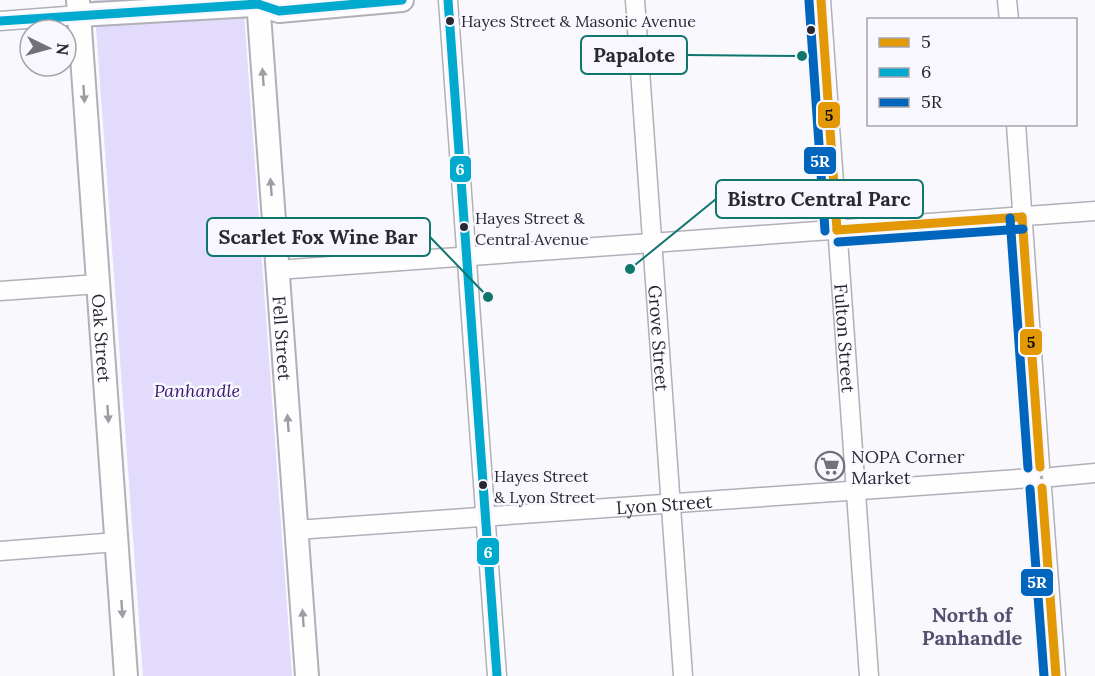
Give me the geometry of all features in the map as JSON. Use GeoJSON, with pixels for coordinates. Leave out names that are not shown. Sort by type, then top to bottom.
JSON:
{"type":"FeatureCollection","features":[{"type":"Feature","properties":{"kind":"main road"},"geometry":{"type":"LineString","coordinates":[[78,7],[262,1],[279,11],[402,0]]}},
{"type":"Feature","properties":{"kind":"main road","name":"Fell Street"},"geometry":{"type":"LineString","coordinates":[[262,1],[277,270],[307,676]]}},
{"type":"Feature","properties":{"kind":"main road","name":"Oak Street"},"geometry":{"type":"LineString","coordinates":[[78,7],[126,676]]}},
{"type":"Feature","properties":{"kind":"street"},"geometry":{"type":"LineString","coordinates":[[448,0],[497,676]]}},
{"type":"Feature","properties":{"kind":"street","name":"Grove Street"},"geometry":{"type":"LineString","coordinates":[[635,0],[683,676]]}},
{"type":"Feature","properties":{"kind":"street","name":"Fulton Street"},"geometry":{"type":"LineString","coordinates":[[821,0],[869,676]]}},
{"type":"Feature","properties":{"kind":"street"},"geometry":{"type":"LineString","coordinates":[[1007,0],[1009,18]]}},
{"type":"Feature","properties":{"kind":"street"},"geometry":{"type":"LineString","coordinates":[[0,21],[78,7]]}},
{"type":"Feature","properties":{"kind":"street"},"geometry":{"type":"LineString","coordinates":[[1016,126],[1056,676]]}},
{"type":"Feature","properties":{"kind":"street"},"geometry":{"type":"LineString","coordinates":[[277,270],[1095,212]]}},
{"type":"Feature","properties":{"kind":"street"},"geometry":{"type":"LineString","coordinates":[[0,291],[98,284]]}},
{"type":"Feature","properties":{"kind":"street","name":"Lyon Street"},"geometry":{"type":"LineString","coordinates":[[296,530],[1095,474]]}},
{"type":"Feature","properties":{"kind":"street"},"geometry":{"type":"LineString","coordinates":[[0,551],[117,542]]}},
{"type":"Feature","properties":{"kind":"green space","name":"Panhandle"},"geometry":{"type":"Polygon","coordinates":[[[94,0],[243,0],[292,676],[143,676],[94,0]]]}},
{"type":"Feature","properties":{"kind":"transit line","name":"6"},"geometry":{"type":"LineString","coordinates":[[0,21],[258,4],[279,11],[402,0]]}},
{"type":"Feature","properties":{"kind":"transit line","name":"6"},"geometry":{"type":"LineString","coordinates":[[448,0],[497,676]]}},
{"type":"Feature","properties":{"kind":"transit line","name":"5"},"geometry":{"type":"LineString","coordinates":[[821,0],[837,230]]}},
{"type":"Feature","properties":{"kind":"transit line","name":"5R"},"geometry":{"type":"LineString","coordinates":[[809,1],[825,231]]}},
{"type":"Feature","properties":{"kind":"transit line","name":"5"},"geometry":{"type":"LineString","coordinates":[[1022,217],[1040,467]]}},
{"type":"Feature","properties":{"kind":"transit line","name":"5"},"geometry":{"type":"LineString","coordinates":[[837,230],[1022,217]]}},
{"type":"Feature","properties":{"kind":"transit line","name":"5R"},"geometry":{"type":"LineString","coordinates":[[1010,218],[1028,468]]}},
{"type":"Feature","properties":{"kind":"transit line","name":"5R"},"geometry":{"type":"LineString","coordinates":[[838,242],[1023,229]]}},
{"type":"Feature","properties":{"kind":"transit line","name":"5"},"geometry":{"type":"LineString","coordinates":[[1042,488],[1056,676]]}},
{"type":"Feature","properties":{"kind":"transit line","name":"5R"},"geometry":{"type":"LineString","coordinates":[[1030,489],[1044,676]]}},
{"type":"Feature","properties":{"kind":"place","name":"Hayes Street & Masonic Avenue"},"geometry":{"type":"Point","coordinates":[450,21]}},
{"type":"Feature","properties":{"kind":"place","name":"Papalote"},"geometry":{"type":"Point","coordinates":[802,56]}},
{"type":"Feature","properties":{"kind":"place","name":"Hayes Street & Central Avenue"},"geometry":{"type":"Point","coordinates":[464,227]}},
{"type":"Feature","properties":{"kind":"place","name":"Bistro Central Parc"},"geometry":{"type":"Point","coordinates":[630,269]}},
{"type":"Feature","properties":{"kind":"place","name":"Scarlet Fox Wine Bar"},"geometry":{"type":"Point","coordinates":[488,297]}},
{"type":"Feature","properties":{"kind":"place","name":"NOPA Corner Market"},"geometry":{"type":"Point","coordinates":[830,466]}},
{"type":"Feature","properties":{"kind":"place","name":"Hayes Street & Lyon Street"},"geometry":{"type":"Point","coordinates":[483,485]}},
{"type":"Feature","properties":{"kind":"district","name":"North of Panhandle"},"geometry":{"type":"Point","coordinates":[972,626]}}]}
